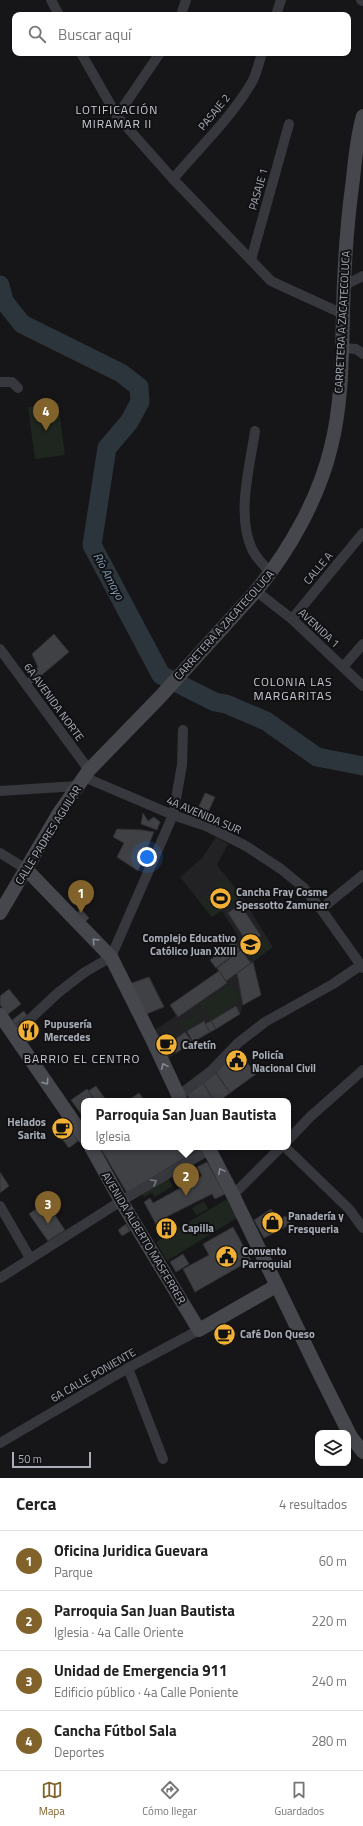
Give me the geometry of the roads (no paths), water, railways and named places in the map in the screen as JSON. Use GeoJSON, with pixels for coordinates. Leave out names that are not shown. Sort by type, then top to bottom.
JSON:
{"type":"FeatureCollection","features":[{"type":"Feature","properties":{"kind":"main road","name":"CARRETERA A ZACATECOLUCA"},"geometry":{"type":"LineString","coordinates":[[83,778],[160,697],[271,573],[299,528],[322,476],[331,447],[339,398],[343,348],[343,286],[349,206],[358,132],[363,116]]}},
{"type":"Feature","properties":{"kind":"main road","name":"CALLE PADRES AGUILAR"},"geometry":{"type":"LineString","coordinates":[[0,913],[59,813],[83,778]]}},
{"type":"Feature","properties":{"kind":"main road"},"geometry":{"type":"LineString","coordinates":[[26,869],[111,957],[152,1039],[179,1098]]}},
{"type":"Feature","properties":{"kind":"main road"},"geometry":{"type":"LineString","coordinates":[[0,1016],[81,1133]]}},
{"type":"Feature","properties":{"kind":"main road","name":"AVENIDA ALBERTO MASFERRER"},"geometry":{"type":"LineString","coordinates":[[93,1150],[121,1201],[199,1330]]}},
{"type":"Feature","properties":{"kind":"main road"},"geometry":{"type":"LineString","coordinates":[[209,1150],[233,1195],[276,1286],[352,1437],[363,1452]]}},
{"type":"Feature","properties":{"kind":"main road"},"geometry":{"type":"LineString","coordinates":[[199,1330],[276,1286]]}},
{"type":"Feature","properties":{"kind":"street"},"geometry":{"type":"LineString","coordinates":[[51,0],[57,12]]}},
{"type":"Feature","properties":{"kind":"street"},"geometry":{"type":"LineString","coordinates":[[182,12],[186,0]]}},
{"type":"Feature","properties":{"kind":"street"},"geometry":{"type":"LineString","coordinates":[[277,12],[281,0]]}},
{"type":"Feature","properties":{"kind":"street"},"geometry":{"type":"LineString","coordinates":[[83,56],[116,116],[173,179],[271,281],[343,314]]}},
{"type":"Feature","properties":{"kind":"street"},"geometry":{"type":"LineString","coordinates":[[116,116],[158,56]]}},
{"type":"Feature","properties":{"kind":"street","name":"PASAJE 2"},"geometry":{"type":"LineString","coordinates":[[173,179],[236,105],[253,80],[261,56]]}},
{"type":"Feature","properties":{"kind":"street","name":"PASAJE 1"},"geometry":{"type":"LineString","coordinates":[[251,260],[289,124]]}},
{"type":"Feature","properties":{"kind":"street"},"geometry":{"type":"LineString","coordinates":[[343,286],[363,276]]}},
{"type":"Feature","properties":{"kind":"street"},"geometry":{"type":"LineString","coordinates":[[343,348],[356,349],[363,354]]}},
{"type":"Feature","properties":{"kind":"street"},"geometry":{"type":"LineString","coordinates":[[0,382],[12,382],[18,388]]}},
{"type":"Feature","properties":{"kind":"street"},"geometry":{"type":"LineString","coordinates":[[255,431],[248,476],[244,517],[252,550],[271,573]]}},
{"type":"Feature","properties":{"kind":"street","name":"CALLE A"},"geometry":{"type":"LineString","coordinates":[[292,619],[363,532]]}},
{"type":"Feature","properties":{"kind":"street","name":"AVENIDA 1"},"geometry":{"type":"LineString","coordinates":[[256,591],[292,619],[363,686]]}},
{"type":"Feature","properties":{"kind":"street"},"geometry":{"type":"LineString","coordinates":[[343,667],[363,644]]}},
{"type":"Feature","properties":{"kind":"street","name":"6A AVENIDA NORTE"},"geometry":{"type":"LineString","coordinates":[[0,649],[83,778]]}},
{"type":"Feature","properties":{"kind":"street"},"geometry":{"type":"LineString","coordinates":[[11,1032],[30,1019],[59,992],[85,972],[111,957],[173,814],[182,765],[183,730]]}},
{"type":"Feature","properties":{"kind":"street"},"geometry":{"type":"LineString","coordinates":[[0,790],[83,778]]}},
{"type":"Feature","properties":{"kind":"street","name":"4A AVENIDA SUR"},"geometry":{"type":"LineString","coordinates":[[83,778],[206,826],[246,846],[281,869],[303,887],[321,909],[362,967]]}},
{"type":"Feature","properties":{"kind":"street"},"geometry":{"type":"LineString","coordinates":[[0,852],[26,869]]}},
{"type":"Feature","properties":{"kind":"street"},"geometry":{"type":"LineString","coordinates":[[321,909],[363,875]]}},
{"type":"Feature","properties":{"kind":"street"},"geometry":{"type":"LineString","coordinates":[[180,1098],[211,1071],[238,1043],[265,1022],[362,967]]}},
{"type":"Feature","properties":{"kind":"street"},"geometry":{"type":"LineString","coordinates":[[291,1137],[311,1116],[363,1070]]}},
{"type":"Feature","properties":{"kind":"street"},"geometry":{"type":"LineString","coordinates":[[0,1278],[205,1150]]}},
{"type":"Feature","properties":{"kind":"street"},"geometry":{"type":"LineString","coordinates":[[233,1195],[278,1150]]}},
{"type":"Feature","properties":{"kind":"street"},"geometry":{"type":"LineString","coordinates":[[288,1150],[349,1209],[363,1228]]}},
{"type":"Feature","properties":{"kind":"street"},"geometry":{"type":"LineString","coordinates":[[0,1206],[30,1258]]}},
{"type":"Feature","properties":{"kind":"street","name":"6A CALLE PONIENTE"},"geometry":{"type":"LineString","coordinates":[[0,1443],[128,1368],[199,1330]]}},
{"type":"Feature","properties":{"kind":"street"},"geometry":{"type":"LineString","coordinates":[[128,1368],[163,1459]]}},
{"type":"Feature","properties":{"kind":"waterway","name":"Río Amayo"},"geometry":{"type":"LineString","coordinates":[[0,285],[4,301],[22,324],[121,373],[139,387],[140,402],[129,422],[107,448],[92,545],[161,675],[215,702],[226,704],[266,721],[317,757],[363,766]]}},
{"type":"Feature","properties":{"kind":"place","name":"Cancha Fútbol Sala"},"geometry":{"type":"Point","coordinates":[46,431]}},
{"type":"Feature","properties":{"kind":"place","name":"Cancha Fray Cosme Spessotto Zamuner"},"geometry":{"type":"Point","coordinates":[220,898]}},
{"type":"Feature","properties":{"kind":"place","name":"Oficina Juridica Guevara"},"geometry":{"type":"Point","coordinates":[81,913]}},
{"type":"Feature","properties":{"kind":"place","name":"Complejo Educativo Católico Juan XXIII"},"geometry":{"type":"Point","coordinates":[251,944]}},
{"type":"Feature","properties":{"kind":"place","name":"Pupusería Mercedes"},"geometry":{"type":"Point","coordinates":[29,1030]}},
{"type":"Feature","properties":{"kind":"place","name":"Cafetín"},"geometry":{"type":"Point","coordinates":[167,1045]}},
{"type":"Feature","properties":{"kind":"place","name":"Policía Nacional Civil"},"geometry":{"type":"Point","coordinates":[236,1061]}},
{"type":"Feature","properties":{"kind":"place","name":"Helados Sarita"},"geometry":{"type":"Point","coordinates":[62,1128]}},
{"type":"Feature","properties":{"kind":"place","name":"Parroquia San Juan Bautista"},"geometry":{"type":"Point","coordinates":[186,1196]}},
{"type":"Feature","properties":{"kind":"place","name":"Panadería y Fresqueria"},"geometry":{"type":"Point","coordinates":[272,1222]}},
{"type":"Feature","properties":{"kind":"place","name":"Unidad de Emergencia 911"},"geometry":{"type":"Point","coordinates":[48,1224]}},
{"type":"Feature","properties":{"kind":"place","name":"Capilla"},"geometry":{"type":"Point","coordinates":[167,1228]}},
{"type":"Feature","properties":{"kind":"place","name":"Convento Parroquial"},"geometry":{"type":"Point","coordinates":[227,1257]}},
{"type":"Feature","properties":{"kind":"place","name":"Café Don Queso"},"geometry":{"type":"Point","coordinates":[225,1334]}},
{"type":"Feature","properties":{"kind":"district","name":"LOTIFICACIÓN MIRAMAR II"},"geometry":{"type":"Point","coordinates":[117,116]}},
{"type":"Feature","properties":{"kind":"district","name":"COLONIA LAS MARGARITAS"},"geometry":{"type":"Point","coordinates":[293,688]}},
{"type":"Feature","properties":{"kind":"district","name":"BARRIO EL CENTRO"},"geometry":{"type":"Point","coordinates":[82,1058]}}]}
